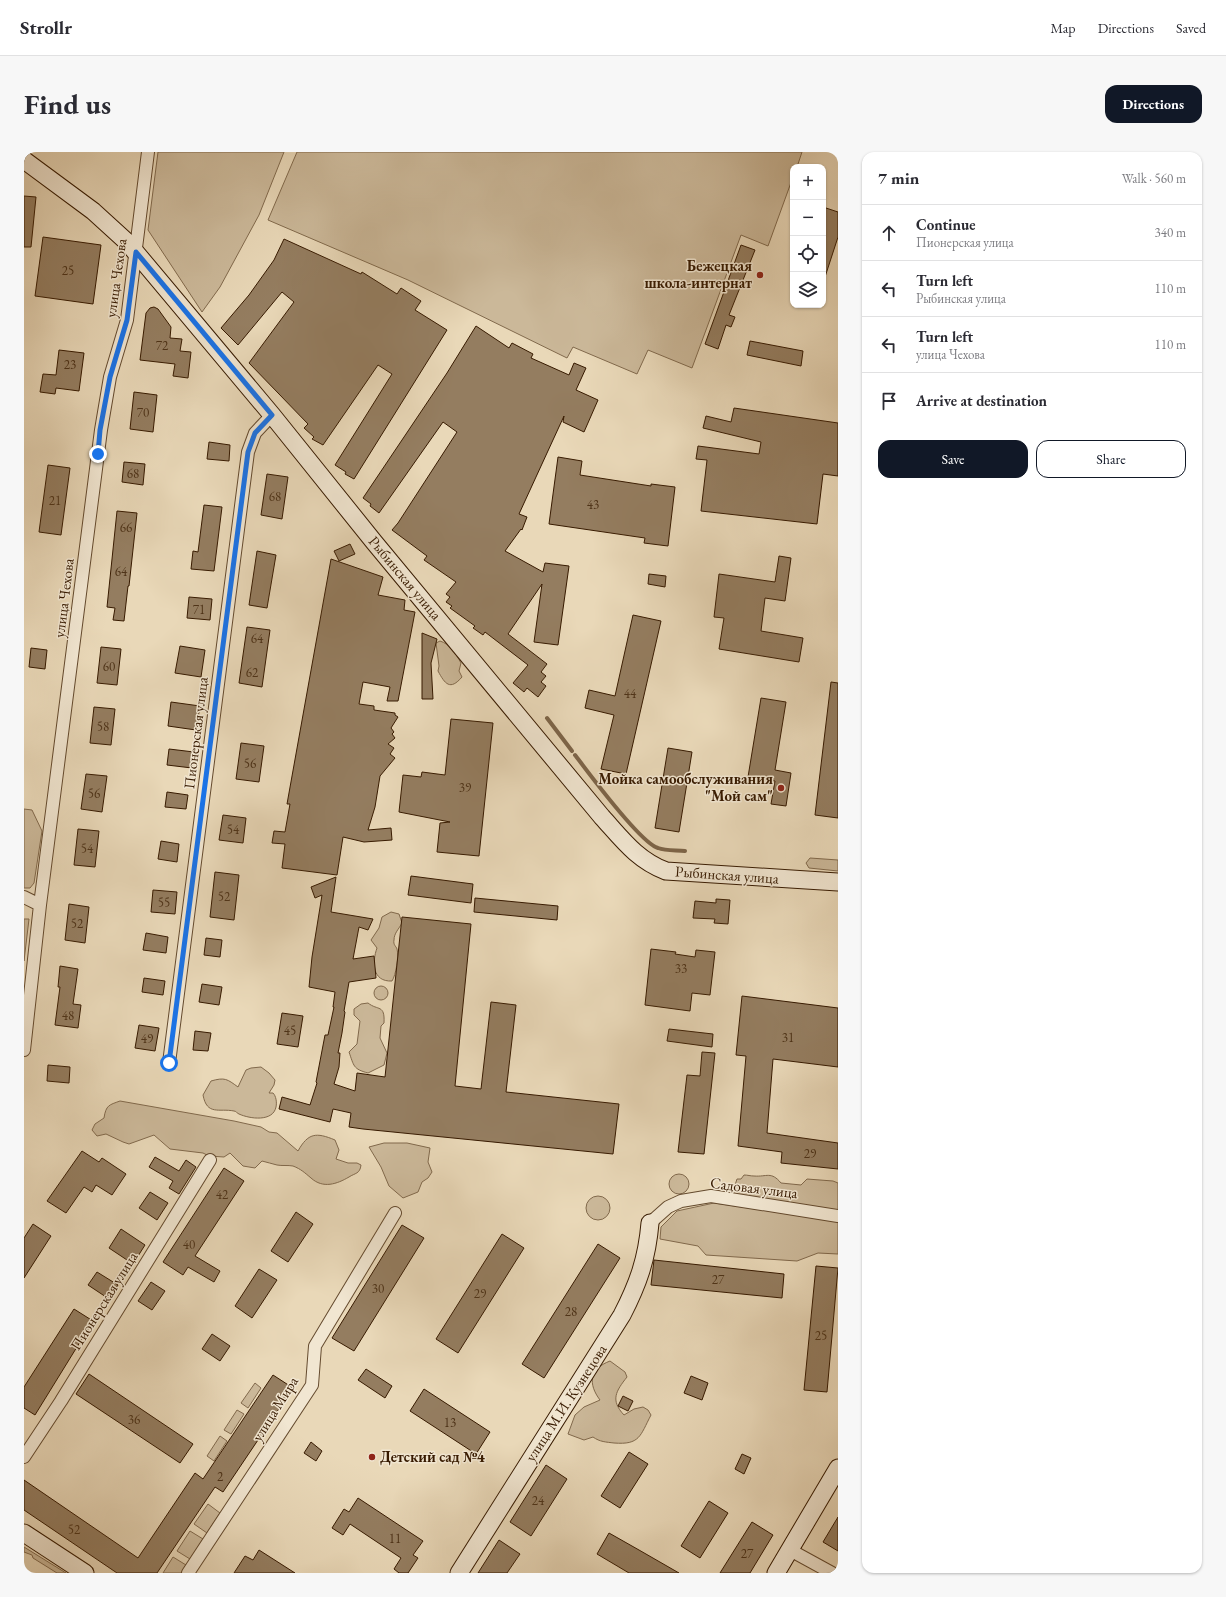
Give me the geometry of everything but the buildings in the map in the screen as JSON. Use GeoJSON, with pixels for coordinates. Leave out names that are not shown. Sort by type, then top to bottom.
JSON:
{"type":"FeatureCollection","features":[{"type":"Feature","properties":{"kind":"main road","name":"Рыбинская улица"},"geometry":{"type":"LineString","coordinates":[[24,160],[93,211],[136,252],[272,415],[374,542],[602,816],[639,857],[653,866],[666,871],[838,882]]}},
{"type":"Feature","properties":{"kind":"main road","name":"улица М.И. Кузнецова"},"geometry":{"type":"LineString","coordinates":[[459,1573],[622,1315],[634,1292],[642,1271],[647,1252],[650,1223]]}},
{"type":"Feature","properties":{"kind":"main road"},"geometry":{"type":"LineString","coordinates":[[776,1573],[838,1468]]}},
{"type":"Feature","properties":{"kind":"main road"},"geometry":{"type":"LineString","coordinates":[[24,1533],[85,1573]]}},
{"type":"Feature","properties":{"kind":"street","name":"улица Чехова"},"geometry":{"type":"LineString","coordinates":[[24,1050],[40,905],[100,430],[110,377],[127,320],[148,152]]}},
{"type":"Feature","properties":{"kind":"street","name":"Пионерская улица"},"geometry":{"type":"LineString","coordinates":[[169,1063],[248,452],[255,433],[272,415]]}},
{"type":"Feature","properties":{"kind":"street"},"geometry":{"type":"LineString","coordinates":[[24,897],[40,905]]}},
{"type":"Feature","properties":{"kind":"street","name":"Пионерская улица"},"geometry":{"type":"LineString","coordinates":[[24,1457],[61,1401],[210,1160]]}},
{"type":"Feature","properties":{"kind":"street","name":"Садовая улица"},"geometry":{"type":"LineString","coordinates":[[650,1223],[668,1207],[681,1201],[711,1196],[838,1216]]}},
{"type":"Feature","properties":{"kind":"street","name":"улица Мира"},"geometry":{"type":"LineString","coordinates":[[188,1573],[312,1384],[316,1346],[395,1213]]}},
{"type":"Feature","properties":{"kind":"street"},"geometry":{"type":"LineString","coordinates":[[790,1550],[832,1573]]}},
{"type":"Feature","properties":{"kind":"shaded area"},"geometry":{"type":"Polygon","coordinates":[[[158,152],[284,152],[259,215],[220,287],[202,312],[148,230],[158,152]]]}},
{"type":"Feature","properties":{"kind":"shaded area"},"geometry":{"type":"Polygon","coordinates":[[[297,152],[802,152],[798,164],[790,164],[790,185],[768,246],[741,235],[692,368],[648,350],[637,374],[573,347],[567,358],[408,280],[268,220],[297,152]]]}},
{"type":"Feature","properties":{"kind":"shaded area"},"geometry":{"type":"Polygon","coordinates":[[[440,641],[444,642],[450,647],[461,663],[459,671],[462,677],[451,685],[443,679],[438,671],[439,666],[436,643],[440,641]]]}},
{"type":"Feature","properties":{"kind":"shaded area"},"geometry":{"type":"Polygon","coordinates":[[[24,809],[32,810],[42,831],[34,883],[30,888],[24,888],[24,809]]]}},
{"type":"Feature","properties":{"kind":"shaded area"},"geometry":{"type":"Polygon","coordinates":[[[810,858],[838,860],[838,871],[809,868],[806,863],[810,858]]]}},
{"type":"Feature","properties":{"kind":"shaded area"},"geometry":{"type":"Polygon","coordinates":[[[391,912],[399,914],[402,923],[394,938],[398,956],[396,970],[392,981],[385,980],[377,975],[374,959],[377,948],[371,940],[379,928],[382,917],[391,912]]]}},
{"type":"Feature","properties":{"kind":"shaded area"},"geometry":{"type":"Polygon","coordinates":[[[24,919],[29,919],[24,961],[24,919]]]}},
{"type":"Feature","properties":{"kind":"shaded area"},"geometry":{"type":"Polygon","coordinates":[[[381,986],[386,988],[388,993],[386,998],[381,1000],[376,998],[374,993],[376,988],[381,986]]]}},
{"type":"Feature","properties":{"kind":"shaded area"},"geometry":{"type":"Polygon","coordinates":[[[368,1003],[382,1010],[384,1023],[381,1026],[380,1038],[387,1053],[384,1065],[368,1073],[359,1070],[355,1066],[349,1052],[357,1044],[360,1021],[354,1015],[354,1009],[361,1004],[368,1003]]]}},
{"type":"Feature","properties":{"kind":"shaded area"},"geometry":{"type":"Polygon","coordinates":[[[261,1067],[275,1080],[269,1093],[274,1094],[276,1099],[276,1107],[274,1112],[270,1115],[255,1118],[229,1110],[214,1110],[207,1106],[203,1095],[211,1081],[220,1079],[226,1080],[238,1087],[246,1070],[261,1067]]]}},
{"type":"Feature","properties":{"kind":"shaded area"},"geometry":{"type":"Polygon","coordinates":[[[120,1101],[261,1127],[269,1132],[277,1133],[298,1151],[305,1141],[313,1136],[318,1135],[328,1137],[335,1140],[339,1150],[336,1159],[348,1163],[357,1163],[361,1165],[360,1170],[344,1180],[325,1184],[316,1181],[293,1166],[277,1165],[262,1161],[255,1168],[243,1166],[230,1153],[224,1157],[209,1156],[203,1153],[170,1149],[154,1135],[129,1144],[106,1134],[97,1136],[92,1130],[95,1124],[104,1118],[106,1110],[109,1106],[120,1101]]]}},
{"type":"Feature","properties":{"kind":"shaded area"},"geometry":{"type":"Polygon","coordinates":[[[384,1143],[407,1143],[430,1148],[428,1162],[432,1172],[428,1178],[422,1182],[418,1192],[403,1198],[389,1186],[381,1167],[369,1147],[384,1143]]]}},
{"type":"Feature","properties":{"kind":"shaded area"},"geometry":{"type":"Polygon","coordinates":[[[679,1174],[686,1177],[689,1184],[686,1191],[679,1194],[672,1191],[669,1184],[672,1177],[679,1174]]]}},
{"type":"Feature","properties":{"kind":"shaded area"},"geometry":{"type":"Polygon","coordinates":[[[744,1175],[769,1175],[778,1179],[781,1183],[801,1185],[807,1179],[833,1181],[838,1183],[838,1211],[732,1194],[737,1179],[741,1179],[744,1175]]]}},
{"type":"Feature","properties":{"kind":"shaded area"},"geometry":{"type":"Polygon","coordinates":[[[598,1196],[606,1200],[610,1208],[606,1216],[598,1220],[590,1216],[586,1208],[590,1200],[598,1196]]]}},
{"type":"Feature","properties":{"kind":"shaded area"},"geometry":{"type":"Polygon","coordinates":[[[714,1203],[838,1221],[838,1254],[818,1253],[797,1261],[706,1255],[698,1246],[660,1239],[661,1227],[677,1211],[714,1203]]]}},
{"type":"Feature","properties":{"kind":"shaded area"},"geometry":{"type":"Polygon","coordinates":[[[610,1361],[625,1372],[627,1377],[616,1396],[617,1405],[620,1410],[624,1415],[634,1409],[643,1407],[648,1410],[651,1415],[641,1434],[634,1441],[614,1443],[603,1442],[593,1437],[584,1440],[568,1434],[575,1415],[584,1407],[600,1400],[592,1383],[594,1373],[603,1364],[610,1361]]]}},
{"type":"Feature","properties":{"kind":"shaded area"},"geometry":{"type":"Polygon","coordinates":[[[255,1383],[261,1388],[248,1408],[241,1403],[255,1383]]]}},
{"type":"Feature","properties":{"kind":"shaded area"},"geometry":{"type":"Polygon","coordinates":[[[237,1410],[244,1414],[231,1434],[224,1430],[237,1410]]]}},
{"type":"Feature","properties":{"kind":"shaded area"},"geometry":{"type":"Polygon","coordinates":[[[220,1436],[227,1441],[214,1461],[207,1456],[220,1436]]]}},
{"type":"Feature","properties":{"kind":"shaded area"},"geometry":{"type":"Polygon","coordinates":[[[208,1504],[220,1513],[207,1533],[194,1524],[208,1504]]]}},
{"type":"Feature","properties":{"kind":"shaded area"},"geometry":{"type":"Polygon","coordinates":[[[190,1531],[203,1539],[190,1559],[177,1551],[190,1531]]]}},
{"type":"Feature","properties":{"kind":"shaded area"},"geometry":{"type":"Polygon","coordinates":[[[24,1547],[66,1573],[57,1573],[33,1558],[32,1555],[24,1552],[24,1547]]]}},
{"type":"Feature","properties":{"kind":"shaded area"},"geometry":{"type":"Polygon","coordinates":[[[173,1557],[186,1565],[181,1573],[163,1573],[173,1557]]]}},
{"type":"Feature","properties":{"kind":"waterway"},"geometry":{"type":"LineString","coordinates":[[547,718],[572,751]]}},
{"type":"Feature","properties":{"kind":"waterway"},"geometry":{"type":"LineString","coordinates":[[575,755],[602,791],[639,834],[658,848],[685,851]]}},
{"type":"Feature","properties":{"kind":"place","name":"Бежецкая школа-интернат"},"geometry":{"type":"Point","coordinates":[760,275]}},
{"type":"Feature","properties":{"kind":"place","name":"Мойка самообслуживания \"Мой сам\""},"geometry":{"type":"Point","coordinates":[781,788]}},
{"type":"Feature","properties":{"kind":"place","name":"Детский сад №4"},"geometry":{"type":"Point","coordinates":[372,1457]}},
{"type":"Feature","properties":{"kind":"route"},"geometry":{"type":"LineString","coordinates":[[98,454],[100,430],[110,377],[127,320],[136,252],[272,415],[255,433],[248,452],[169,1063]]}}]}
